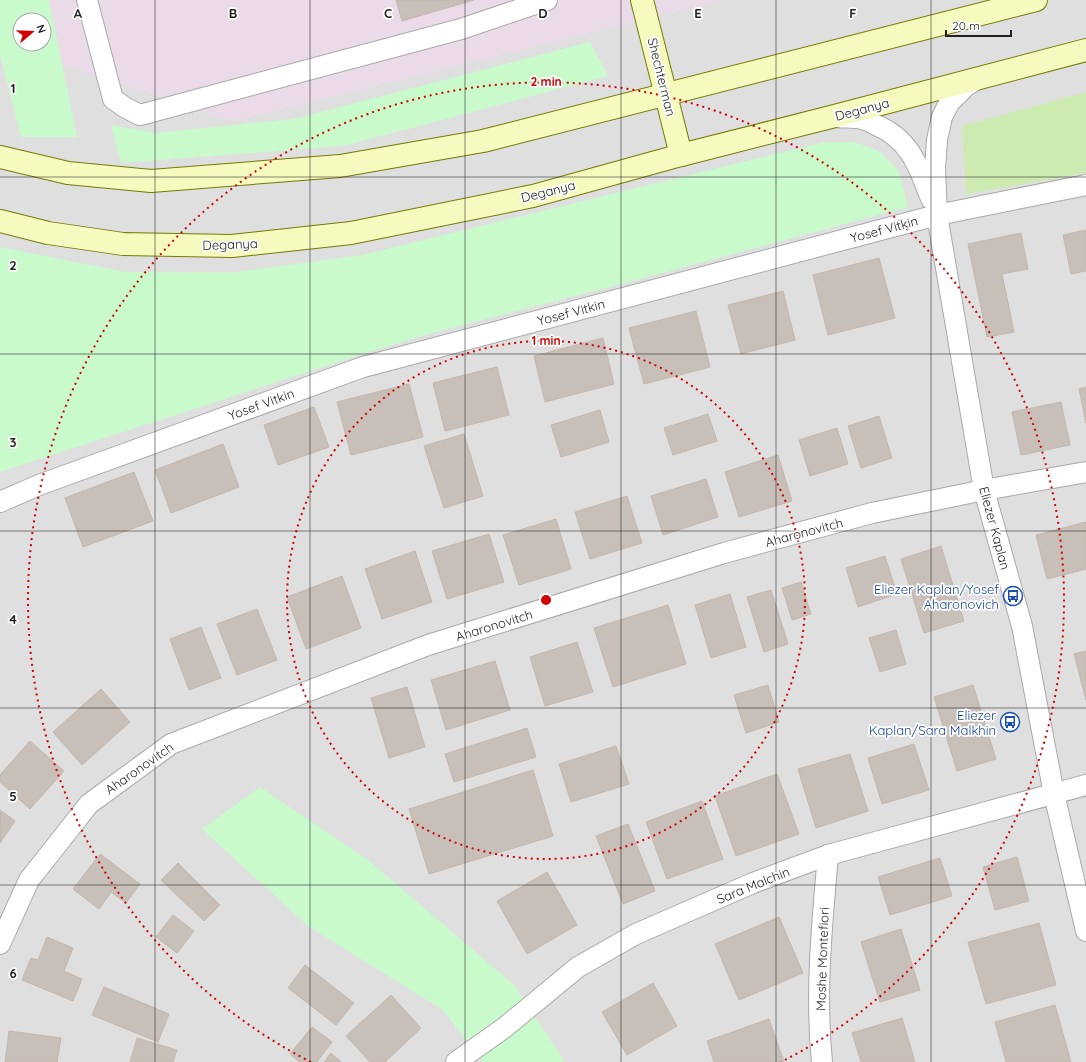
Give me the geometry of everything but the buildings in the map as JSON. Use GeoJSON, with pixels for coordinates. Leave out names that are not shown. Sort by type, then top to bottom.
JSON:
{"type":"FeatureCollection","features":[{"type":"Feature","properties":{"kind":"main road","name":"Shechterman"},"geometry":{"type":"LineString","coordinates":[[642,0],[681,155]]}},
{"type":"Feature","properties":{"kind":"main road"},"geometry":{"type":"LineString","coordinates":[[0,158],[68,173],[150,181],[340,166],[483,141],[1036,0]]}},
{"type":"Feature","properties":{"kind":"main road","name":"Deganya"},"geometry":{"type":"LineString","coordinates":[[0,222],[48,233],[123,244],[232,246],[351,233],[518,199],[982,76],[1086,50]]}},
{"type":"Feature","properties":{"kind":"street"},"geometry":{"type":"LineString","coordinates":[[87,0],[113,99],[126,108],[140,114],[461,28],[547,0]]}},
{"type":"Feature","properties":{"kind":"street","name":"Eliezer Kaplan"},"geometry":{"type":"LineString","coordinates":[[982,76],[966,86],[949,103],[942,117],[937,140],[935,168],[937,216],[984,490],[1022,626],[1054,794],[1086,931]]}},
{"type":"Feature","properties":{"kind":"street","name":"Eliezer Kaplan"},"geometry":{"type":"LineString","coordinates":[[831,117],[863,119],[882,127],[898,138],[912,155],[923,178],[937,216]]}},
{"type":"Feature","properties":{"kind":"street","name":"Yosef Vitkin"},"geometry":{"type":"LineString","coordinates":[[0,502],[39,485],[363,367],[937,216],[1086,185]]}},
{"type":"Feature","properties":{"kind":"street","name":"Aharonovitch"},"geometry":{"type":"LineString","coordinates":[[0,944],[29,880],[89,804],[171,744],[428,645],[709,558],[872,513],[984,490],[1086,472]]}},
{"type":"Feature","properties":{"kind":"street","name":"Sara Malchin"},"geometry":{"type":"LineString","coordinates":[[456,1062],[504,1028],[578,967],[636,934],[753,883],[828,855],[1086,785]]}},
{"type":"Feature","properties":{"kind":"street","name":"Moshe Montefiori"},"geometry":{"type":"LineString","coordinates":[[822,1062],[819,1035],[820,958],[828,855]]}},
{"type":"Feature","properties":{"kind":"shaded area"},"geometry":{"type":"Polygon","coordinates":[[[0,0],[1086,0],[1086,1062],[0,1062],[0,0]]]}},
{"type":"Feature","properties":{"kind":"shaded area"},"geometry":{"type":"Polygon","coordinates":[[[0,0],[722,0],[232,121],[27,52],[52,52],[52,12],[12,12],[12,47],[0,43],[0,0]]]}},
{"type":"Feature","properties":{"kind":"green space"},"geometry":{"type":"Polygon","coordinates":[[[0,0],[49,0],[51,12],[12,12],[12,52],[52,52],[52,15],[77,137],[21,137],[0,55],[0,0]]]}},
{"type":"Feature","properties":{"kind":"green space"},"geometry":{"type":"Polygon","coordinates":[[[590,42],[608,76],[343,146],[121,163],[111,125],[156,133],[294,119],[590,42]]]}},
{"type":"Feature","properties":{"kind":"green space"},"geometry":{"type":"Polygon","coordinates":[[[1086,92],[1086,173],[966,194],[962,126],[1086,92]]]}},
{"type":"Feature","properties":{"kind":"green space"},"geometry":{"type":"Polygon","coordinates":[[[824,142],[854,142],[879,151],[899,171],[908,207],[436,332],[369,352],[0,472],[0,247],[126,272],[237,272],[362,255],[824,142]]]}},
{"type":"Feature","properties":{"kind":"green space"},"geometry":{"type":"Polygon","coordinates":[[[260,787],[368,860],[514,985],[565,1062],[483,1062],[443,1010],[308,926],[202,829],[260,787]]]}},
{"type":"Feature","properties":{"kind":"place","name":"Eliezer Kaplan/Yosef Aharonovich"},"geometry":{"type":"Point","coordinates":[1013,596]}},
{"type":"Feature","properties":{"kind":"place","name":"Eliezer Kaplan/Sara Malkhin"},"geometry":{"type":"Point","coordinates":[1010,722]}}]}
